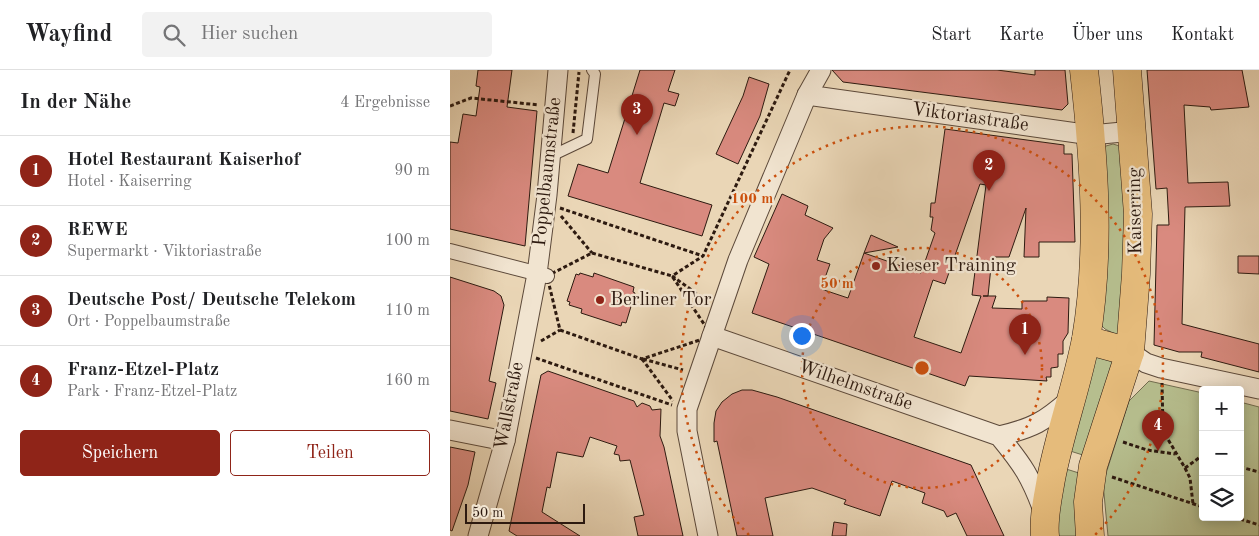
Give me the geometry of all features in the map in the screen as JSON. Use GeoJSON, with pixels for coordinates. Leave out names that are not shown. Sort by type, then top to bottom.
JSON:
{"type":"FeatureCollection","features":[{"type":"Feature","properties":{"kind":"main road"},"geometry":{"type":"LineString","coordinates":[[1046,527],[1056,456],[1086,340],[1094,275],[1091,135],[1084,70]]}},
{"type":"Feature","properties":{"kind":"main road","name":"Kaiserring"},"geometry":{"type":"LineString","coordinates":[[1090,536],[1088,502],[1092,466],[1130,352],[1138,223],[1133,131],[1127,70]]}},
{"type":"Feature","properties":{"kind":"main road"},"geometry":{"type":"LineString","coordinates":[[1086,340],[1130,352]]}},
{"type":"Feature","properties":{"kind":"street","name":"Poppelbaumstraße"},"geometry":{"type":"LineString","coordinates":[[542,275],[549,157],[558,70]]}},
{"type":"Feature","properties":{"kind":"street"},"geometry":{"type":"LineString","coordinates":[[708,536],[687,431],[687,410],[738,260],[806,95],[821,70]]}},
{"type":"Feature","properties":{"kind":"street","name":"Viktoriastraße"},"geometry":{"type":"LineString","coordinates":[[806,95],[1091,135],[1133,131]]}},
{"type":"Feature","properties":{"kind":"street"},"geometry":{"type":"LineString","coordinates":[[450,251],[542,275]]}},
{"type":"Feature","properties":{"kind":"street","name":"Wallstraße"},"geometry":{"type":"LineString","coordinates":[[479,536],[505,440],[521,353],[542,275]]}},
{"type":"Feature","properties":{"kind":"street","name":"Wilhelmstraße"},"geometry":{"type":"LineString","coordinates":[[712,336],[999,436]]}},
{"type":"Feature","properties":{"kind":"street"},"geometry":{"type":"LineString","coordinates":[[1130,352],[1146,363],[1161,368],[1259,388]]}},
{"type":"Feature","properties":{"kind":"street"},"geometry":{"type":"LineString","coordinates":[[1046,527],[1033,482],[1020,461],[999,436],[1029,429],[1048,418],[1070,399]]}},
{"type":"Feature","properties":{"kind":"street"},"geometry":{"type":"LineString","coordinates":[[450,430],[505,440]]}},
{"type":"Feature","properties":{"kind":"lane"},"geometry":{"type":"LineString","coordinates":[[549,157],[587,139],[595,74],[592,70]]}},
{"type":"Feature","properties":{"kind":"path"},"geometry":{"type":"LineString","coordinates":[[672,276],[703,256],[790,70]]}},
{"type":"Feature","properties":{"kind":"path"},"geometry":{"type":"LineString","coordinates":[[450,106],[471,98],[554,107]]}},
{"type":"Feature","properties":{"kind":"path"},"geometry":{"type":"LineString","coordinates":[[703,256],[553,206],[592,253],[672,276],[720,310]]}},
{"type":"Feature","properties":{"kind":"path"},"geometry":{"type":"LineString","coordinates":[[592,253],[542,275],[560,330],[642,359],[698,375]]}},
{"type":"Feature","properties":{"kind":"path"},"geometry":{"type":"LineString","coordinates":[[642,359],[712,336],[672,276]]}},
{"type":"Feature","properties":{"kind":"path"},"geometry":{"type":"LineString","coordinates":[[521,353],[678,407],[642,359]]}},
{"type":"Feature","properties":{"kind":"path"},"geometry":{"type":"LineString","coordinates":[[1161,368],[1163,431],[1190,478],[1194,504]]}},
{"type":"Feature","properties":{"kind":"path"},"geometry":{"type":"LineString","coordinates":[[1102,436],[1147,450],[1176,454]]}},
{"type":"Feature","properties":{"kind":"path"},"geometry":{"type":"LineString","coordinates":[[1185,468],[1199,458]]}},
{"type":"Feature","properties":{"kind":"path"},"geometry":{"type":"LineString","coordinates":[[1092,466],[1105,475],[1199,506]]}},
{"type":"Feature","properties":{"kind":"path"},"geometry":{"type":"LineString","coordinates":[[1244,468],[1259,472]]}},
{"type":"Feature","properties":{"kind":"path"},"geometry":{"type":"LineString","coordinates":[[1244,520],[1259,525]]}},
{"type":"Feature","properties":{"kind":"green space"},"geometry":{"type":"Polygon","coordinates":[[[1113,144],[1126,148],[1123,338],[1101,325],[1101,150],[1113,144]]]}},
{"type":"Feature","properties":{"kind":"green space"},"geometry":{"type":"Polygon","coordinates":[[[1097,350],[1116,350],[1086,456],[1067,450],[1097,350]]]}},
{"type":"Feature","properties":{"kind":"green space"},"geometry":{"type":"Polygon","coordinates":[[[1149,381],[1199,392],[1199,521],[1244,521],[1244,403],[1259,407],[1259,536],[1108,536],[1103,483],[1129,401],[1149,381]]]}},
{"type":"Feature","properties":{"kind":"green space"},"geometry":{"type":"Polygon","coordinates":[[[1063,468],[1082,474],[1082,536],[1057,536],[1056,518],[1063,468]]]}},
{"type":"Feature","properties":{"kind":"building"},"geometry":{"type":"Polygon","coordinates":[[[478,70],[512,70],[507,107],[537,111],[525,246],[450,229],[450,142],[458,143],[463,114],[476,116],[480,87],[476,86],[478,70]]]}},
{"type":"Feature","properties":{"kind":"building"},"geometry":{"type":"Polygon","coordinates":[[[640,70],[675,70],[668,91],[679,94],[675,106],[664,103],[640,183],[712,205],[702,236],[568,196],[578,164],[608,173],[640,70]]]}},
{"type":"Feature","properties":{"kind":"building"},"geometry":{"type":"Polygon","coordinates":[[[832,70],[997,70],[1035,75],[1035,70],[1065,70],[1068,104],[1062,110],[843,82],[832,70]]]}},
{"type":"Feature","properties":{"kind":"building"},"geometry":{"type":"Polygon","coordinates":[[[1147,70],[1242,70],[1249,107],[1211,110],[1210,107],[1184,105],[1188,183],[1228,182],[1230,206],[1185,207],[1182,324],[1259,344],[1259,372],[1201,357],[1202,352],[1179,352],[1154,345],[1157,225],[1169,225],[1167,188],[1156,189],[1147,70]]]}},
{"type":"Feature","properties":{"kind":"building"},"geometry":{"type":"Polygon","coordinates":[[[749,77],[769,84],[760,116],[738,164],[716,154],[743,96],[749,77]]]}},
{"type":"Feature","properties":{"kind":"building"},"geometry":{"type":"Polygon","coordinates":[[[945,129],[1064,145],[1064,154],[1072,154],[1075,242],[1039,242],[1039,257],[1024,257],[1026,208],[1009,257],[992,257],[988,296],[996,296],[992,308],[1022,309],[1022,301],[1047,301],[1047,297],[1069,298],[1068,333],[1063,341],[1063,354],[1058,354],[1058,367],[1051,368],[1051,377],[1046,377],[1047,381],[969,376],[965,386],[752,313],[769,264],[754,257],[782,194],[808,206],[805,215],[833,228],[824,239],[817,260],[830,264],[821,289],[848,298],[864,253],[921,273],[935,233],[931,230],[933,217],[930,217],[931,203],[935,203],[945,129]],[[980,184],[945,284],[933,280],[914,337],[961,353],[981,296],[972,295],[986,185],[980,184]]]}},
{"type":"Feature","properties":{"kind":"building"},"geometry":{"type":"Polygon","coordinates":[[[871,235],[898,247],[864,253],[871,235]]]}},
{"type":"Feature","properties":{"kind":"building"},"geometry":{"type":"Polygon","coordinates":[[[1238,256],[1259,256],[1259,274],[1238,273],[1238,256]]]}},
{"type":"Feature","properties":{"kind":"building","name":"Berliner Tor"},"geometry":{"type":"Polygon","coordinates":[[[580,273],[593,277],[594,273],[634,287],[633,292],[635,293],[626,323],[622,322],[621,326],[581,313],[582,309],[569,305],[570,302],[567,301],[576,274],[579,275],[580,273]]]}},
{"type":"Feature","properties":{"kind":"building"},"geometry":{"type":"Polygon","coordinates":[[[450,277],[494,291],[501,296],[504,305],[489,381],[496,383],[488,419],[450,411],[450,277]]]}},
{"type":"Feature","properties":{"kind":"building"},"geometry":{"type":"Polygon","coordinates":[[[548,371],[634,401],[637,407],[642,403],[650,406],[652,410],[661,409],[660,436],[683,536],[638,536],[634,517],[644,515],[630,460],[620,461],[619,455],[614,454],[617,446],[590,437],[583,457],[557,452],[550,488],[547,487],[542,512],[580,536],[517,536],[509,531],[541,375],[548,371]]]}},
{"type":"Feature","properties":{"kind":"building"},"geometry":{"type":"Polygon","coordinates":[[[742,390],[752,390],[777,397],[971,465],[1004,536],[967,536],[956,513],[947,517],[944,511],[922,503],[925,493],[892,481],[880,516],[844,504],[846,500],[812,488],[765,498],[773,536],[737,536],[717,441],[714,442],[714,423],[716,411],[722,402],[732,394],[742,390]]]}},
{"type":"Feature","properties":{"kind":"building"},"geometry":{"type":"Polygon","coordinates":[[[450,447],[475,452],[468,485],[452,531],[450,530],[450,447]]]}},
{"type":"Feature","properties":{"kind":"building"},"geometry":{"type":"Polygon","coordinates":[[[834,522],[847,524],[846,536],[832,536],[834,522]]]}},
{"type":"Feature","properties":{"kind":"place","name":"Deutsche Post/ Deutsche Telekom"},"geometry":{"type":"Point","coordinates":[637,135]}},
{"type":"Feature","properties":{"kind":"place","name":"REWE"},"geometry":{"type":"Point","coordinates":[989,191]}},
{"type":"Feature","properties":{"kind":"place","name":"Kieser Training"},"geometry":{"type":"Point","coordinates":[876,266]}},
{"type":"Feature","properties":{"kind":"place","name":"Berliner Tor"},"geometry":{"type":"Point","coordinates":[600,300]}},
{"type":"Feature","properties":{"kind":"place","name":"Hotel Restaurant Kaiserhof"},"geometry":{"type":"Point","coordinates":[1025,355]}},
{"type":"Feature","properties":{"kind":"place","name":"Franz-Etzel-Platz"},"geometry":{"type":"Point","coordinates":[1158,451]}}]}
